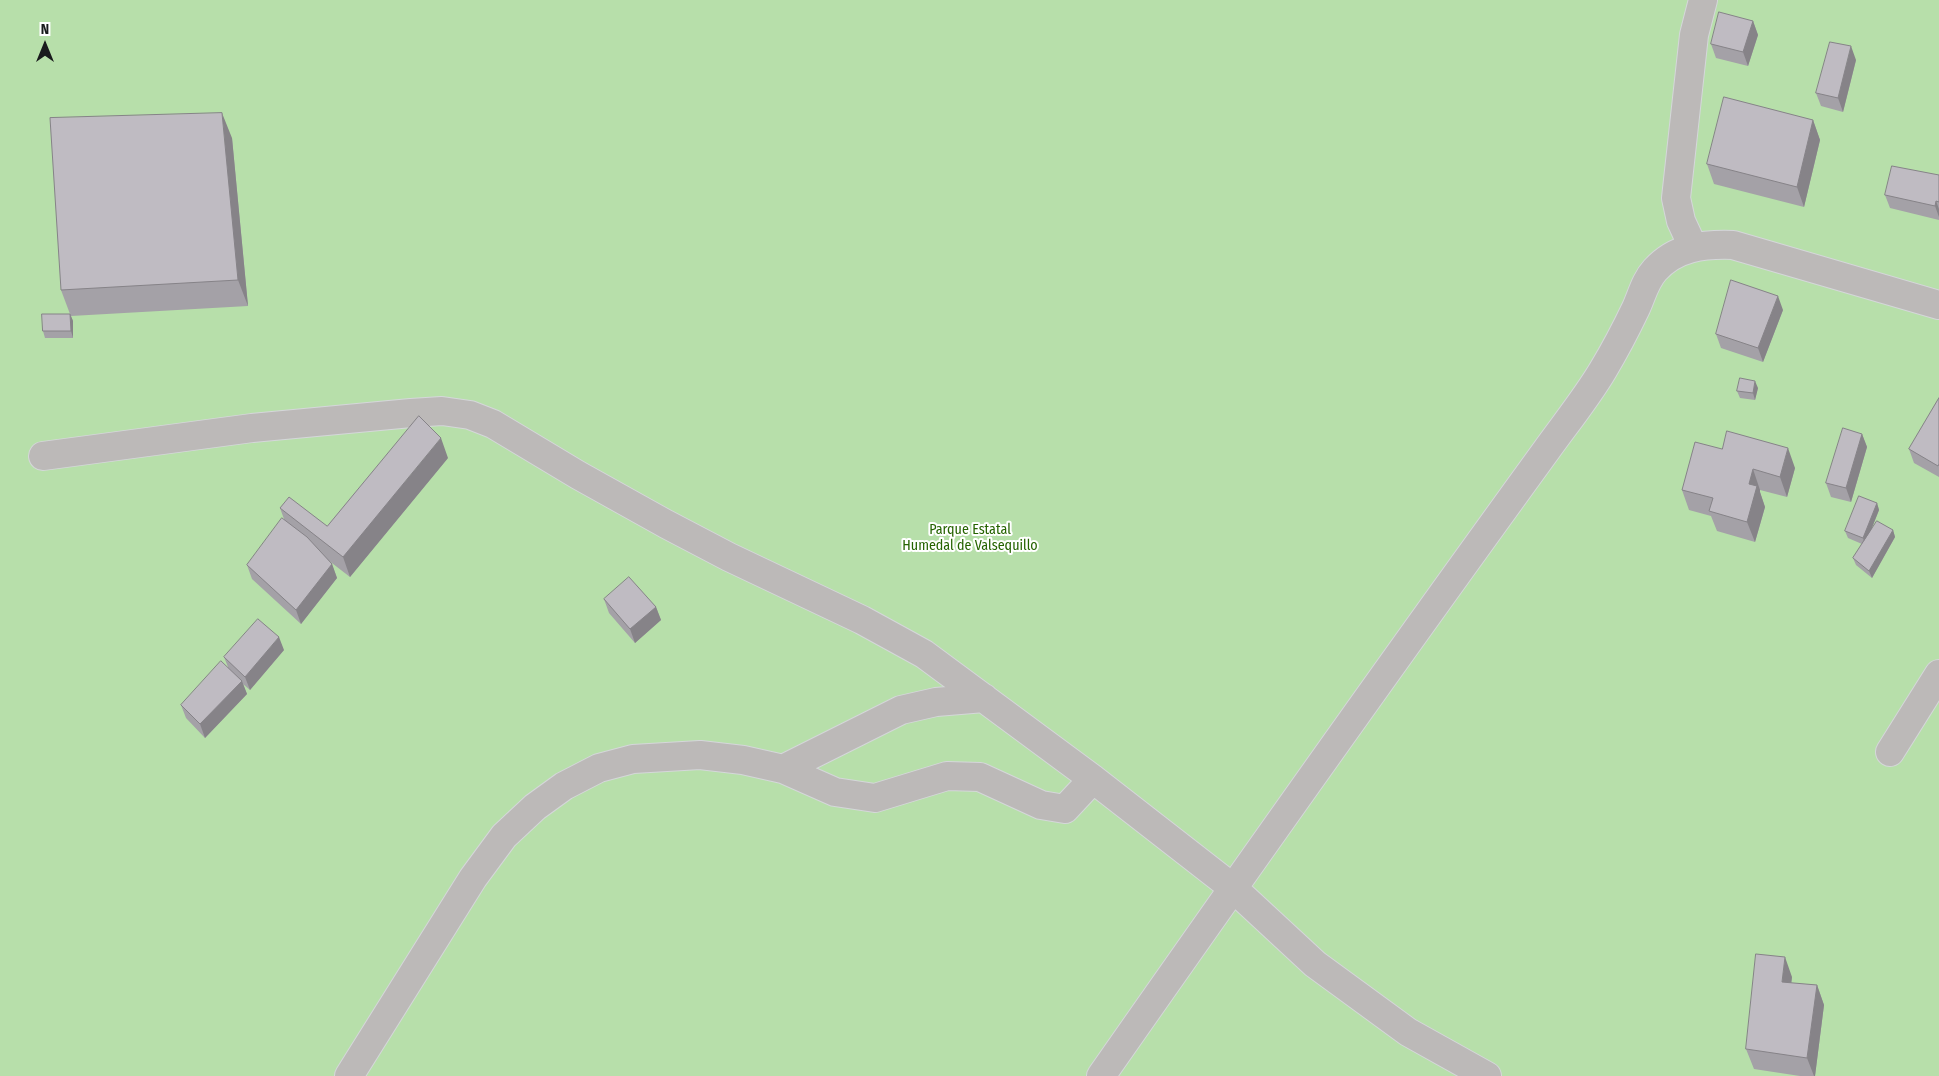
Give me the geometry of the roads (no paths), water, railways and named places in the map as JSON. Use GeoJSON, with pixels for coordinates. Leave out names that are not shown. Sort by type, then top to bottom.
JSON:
{"type":"FeatureCollection","features":[{"type":"Feature","properties":{"kind":"street"},"geometry":{"type":"LineString","coordinates":[[1693,247],[1681,221],[1676,198],[1694,35],[1703,0]]}},
{"type":"Feature","properties":{"kind":"street"},"geometry":{"type":"LineString","coordinates":[[1101,1076],[1233,888],[1603,371],[1652,273],[1664,261],[1678,252],[1693,247],[1711,244],[1733,245],[1939,304]]}},
{"type":"Feature","properties":{"kind":"street"},"geometry":{"type":"LineString","coordinates":[[43,456],[252,428],[411,413],[442,411],[470,415],[493,424],[578,475],[666,524],[870,624],[924,654],[1092,779],[1233,888],[1322,970],[1408,1032],[1487,1076]]}},
{"type":"Feature","properties":{"kind":"street"},"geometry":{"type":"LineString","coordinates":[[1890,752],[1939,674]]}},
{"type":"Feature","properties":{"kind":"street"},"geometry":{"type":"LineString","coordinates":[[783,768],[901,710],[936,702],[984,698]]}},
{"type":"Feature","properties":{"kind":"street"},"geometry":{"type":"LineString","coordinates":[[349,1076],[473,878],[504,836],[535,807],[564,786],[599,768],[632,759],[700,755],[743,760],[783,768],[835,792],[875,798],[947,776],[980,777],[1041,805],[1065,809],[1092,779]]}},
{"type":"Feature","properties":{"kind":"park label","name":"Parque Estatal Humedal de Valsequillo"},"geometry":{"type":"Point","coordinates":[970,538]}}]}
